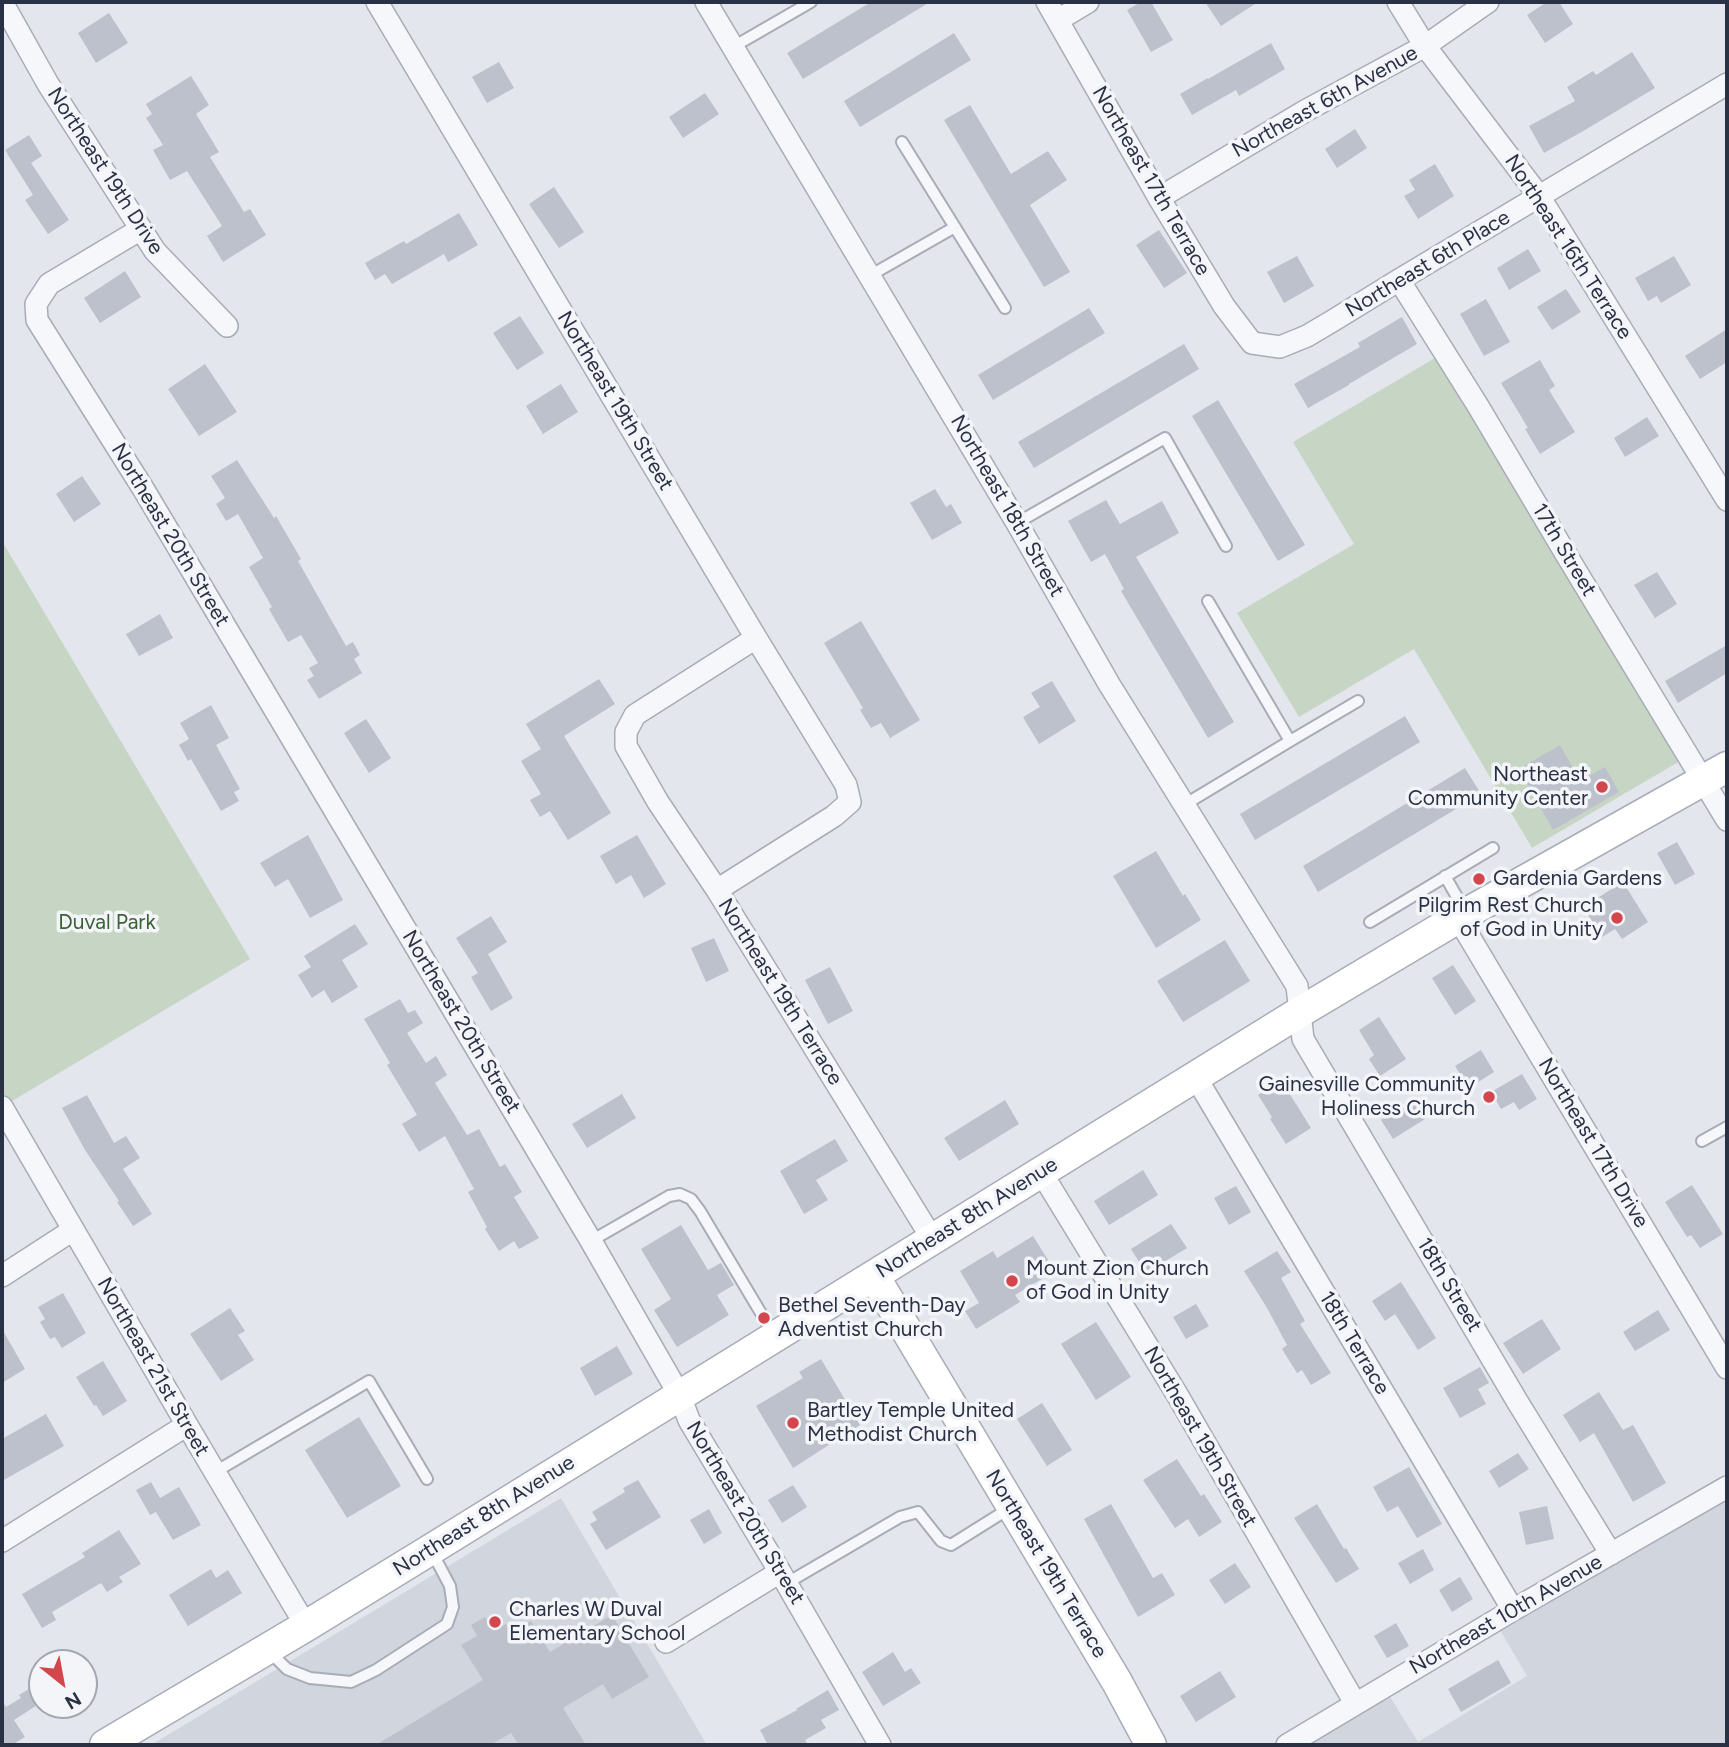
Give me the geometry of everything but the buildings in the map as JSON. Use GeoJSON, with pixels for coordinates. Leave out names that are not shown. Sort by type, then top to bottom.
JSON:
{"type":"FeatureCollection","features":[{"type":"Feature","properties":{"kind":"street","name":"Northeast 19th Drive"},"geometry":{"type":"LineString","coordinates":[[2,2],[48,84],[155,251],[227,326]]}},
{"type":"Feature","properties":{"kind":"street","name":"Northeast 19th Street"},"geometry":{"type":"LineString","coordinates":[[377,2],[846,785],[850,802],[834,816],[717,890]]}},
{"type":"Feature","properties":{"kind":"street","name":"Northeast 18th Street"},"geometry":{"type":"LineString","coordinates":[[706,2],[871,275],[1109,684],[1297,986],[1300,1012]]}},
{"type":"Feature","properties":{"kind":"street"},"geometry":{"type":"LineString","coordinates":[[1052,11],[1088,2]]}},
{"type":"Feature","properties":{"kind":"street","name":"Northeast 16th Terrace"},"geometry":{"type":"LineString","coordinates":[[1398,2],[1425,46],[1539,196],[1727,500]]}},
{"type":"Feature","properties":{"kind":"street","name":"Northeast 6th Avenue"},"geometry":{"type":"LineString","coordinates":[[1159,198],[1305,111],[1425,46],[1488,2]]}},
{"type":"Feature","properties":{"kind":"street","name":"Northeast 17th Terrace"},"geometry":{"type":"LineString","coordinates":[[1052,11],[1224,306],[1252,343],[1268,345]]}},
{"type":"Feature","properties":{"kind":"street","name":"Northeast 6th Place"},"geometry":{"type":"LineString","coordinates":[[1268,345],[1280,347],[1307,335],[1727,84]]}},
{"type":"Feature","properties":{"kind":"street","name":"Northeast 20th Street"},"geometry":{"type":"LineString","coordinates":[[141,229],[49,284],[36,304],[37,320],[144,490],[591,1241],[680,1396],[689,1420],[880,1745]]}},
{"type":"Feature","properties":{"kind":"street","name":"17th Street"},"geometry":{"type":"LineString","coordinates":[[1399,280],[1564,551],[1716,774],[1727,820]]}},
{"type":"Feature","properties":{"kind":"street","name":"Northeast 19th Terrace"},"geometry":{"type":"LineString","coordinates":[[756,638],[635,715],[626,732],[626,746],[658,802],[717,890],[933,1240]]}},
{"type":"Feature","properties":{"kind":"street","name":"Northeast 8th Avenue"},"geometry":{"type":"LineString","coordinates":[[105,1745],[430,1550],[1300,1012],[1462,916],[1716,774]]}},
{"type":"Feature","properties":{"kind":"street","name":"Northeast 17th Drive"},"geometry":{"type":"LineString","coordinates":[[1462,916],[1727,1368]]}},
{"type":"Feature","properties":{"kind":"street","name":"18th Street"},"geometry":{"type":"LineString","coordinates":[[1300,1012],[1303,1039],[1517,1401],[1611,1553]]}},
{"type":"Feature","properties":{"kind":"street","name":"18th Terrace"},"geometry":{"type":"LineString","coordinates":[[1195,1076],[1513,1610]]}},
{"type":"Feature","properties":{"kind":"street","name":"Northeast 21st Street"},"geometry":{"type":"LineString","coordinates":[[2,1107],[306,1626]]}},
{"type":"Feature","properties":{"kind":"street","name":"Northeast 19th Street"},"geometry":{"type":"LineString","coordinates":[[1041,1172],[1178,1396],[1355,1703]]}},
{"type":"Feature","properties":{"kind":"street"},"geometry":{"type":"LineString","coordinates":[[2,1276],[73,1230]]}},
{"type":"Feature","properties":{"kind":"street","name":"Northeast 19th Terrace"},"geometry":{"type":"LineString","coordinates":[[874,1276],[1117,1682],[1151,1745]]}},
{"type":"Feature","properties":{"kind":"street"},"geometry":{"type":"LineString","coordinates":[[2,1541],[187,1425]]}},
{"type":"Feature","properties":{"kind":"street","name":"Northeast 10th Avenue"},"geometry":{"type":"LineString","coordinates":[[1287,1745],[1513,1610],[1727,1487]]}},
{"type":"Feature","properties":{"kind":"street"},"geometry":{"type":"LineString","coordinates":[[666,1642],[783,1577]]}},
{"type":"Feature","properties":{"kind":"lane"},"geometry":{"type":"LineString","coordinates":[[733,47],[811,2]]}},
{"type":"Feature","properties":{"kind":"lane"},"geometry":{"type":"LineString","coordinates":[[902,142],[1005,307]]}},
{"type":"Feature","properties":{"kind":"lane"},"geometry":{"type":"LineString","coordinates":[[871,275],[955,227]]}},
{"type":"Feature","properties":{"kind":"lane"},"geometry":{"type":"LineString","coordinates":[[1017,523],[1165,438],[1226,546]]}},
{"type":"Feature","properties":{"kind":"lane"},"geometry":{"type":"LineString","coordinates":[[1208,601],[1290,741]]}},
{"type":"Feature","properties":{"kind":"lane"},"geometry":{"type":"LineString","coordinates":[[1184,805],[1358,701]]}},
{"type":"Feature","properties":{"kind":"lane"},"geometry":{"type":"LineString","coordinates":[[1370,922],[1493,848]]}},
{"type":"Feature","properties":{"kind":"lane"},"geometry":{"type":"LineString","coordinates":[[1445,877],[1462,916]]}},
{"type":"Feature","properties":{"kind":"lane"},"geometry":{"type":"LineString","coordinates":[[1702,1141],[1727,1126]]}},
{"type":"Feature","properties":{"kind":"lane"},"geometry":{"type":"LineString","coordinates":[[591,1241],[669,1196],[680,1194],[691,1199],[775,1337]]}},
{"type":"Feature","properties":{"kind":"lane"},"geometry":{"type":"LineString","coordinates":[[215,1472],[369,1381],[428,1479]]}},
{"type":"Feature","properties":{"kind":"lane"},"geometry":{"type":"LineString","coordinates":[[783,1577],[900,1517],[918,1512],[942,1541],[951,1545],[1012,1507]]}},
{"type":"Feature","properties":{"kind":"lane"},"geometry":{"type":"LineString","coordinates":[[267,1649],[288,1669],[310,1678],[351,1682],[376,1670],[447,1624],[453,1607],[450,1586],[430,1550]]}},
{"type":"Feature","properties":{"kind":"shaded area"},"geometry":{"type":"Polygon","coordinates":[[[1727,1493],[1727,1745],[1308,1745],[1389,1695],[1418,1742],[1527,1676],[1500,1630],[1727,1493]]]}},
{"type":"Feature","properties":{"kind":"shaded area","name":"Charles W Duval Elementary School"},"geometry":{"type":"Polygon","coordinates":[[[561,1498],[707,1745],[151,1745],[561,1498]]]}},
{"type":"Feature","properties":{"kind":"green space"},"geometry":{"type":"Polygon","coordinates":[[[1440,355],[1680,761],[1532,848],[1414,649],[1299,717],[1237,613],[1354,544],[1293,442],[1440,355]]]}},
{"type":"Feature","properties":{"kind":"green space","name":"Duval Park"},"geometry":{"type":"Polygon","coordinates":[[[2,541],[250,959],[2,1107],[2,541]]]}},
{"type":"Feature","properties":{"kind":"place","name":"Northeast Community Center"},"geometry":{"type":"Point","coordinates":[1602,787]}},
{"type":"Feature","properties":{"kind":"place","name":"Gardenia Gardens"},"geometry":{"type":"Point","coordinates":[1479,879]}},
{"type":"Feature","properties":{"kind":"place","name":"Pilgrim Rest Church of God in Unity"},"geometry":{"type":"Point","coordinates":[1617,918]}},
{"type":"Feature","properties":{"kind":"place","name":"Gainesville Community Holiness Church"},"geometry":{"type":"Point","coordinates":[1489,1097]}},
{"type":"Feature","properties":{"kind":"place","name":"Mount Zion Church of God in Unity"},"geometry":{"type":"Point","coordinates":[1012,1281]}},
{"type":"Feature","properties":{"kind":"place","name":"Bethel Seventh-Day Adventist Church"},"geometry":{"type":"Point","coordinates":[764,1318]}},
{"type":"Feature","properties":{"kind":"place","name":"Bartley Temple United Methodist Church"},"geometry":{"type":"Point","coordinates":[793,1423]}},
{"type":"Feature","properties":{"kind":"place","name":"Charles W Duval Elementary School"},"geometry":{"type":"Point","coordinates":[495,1622]}}]}
